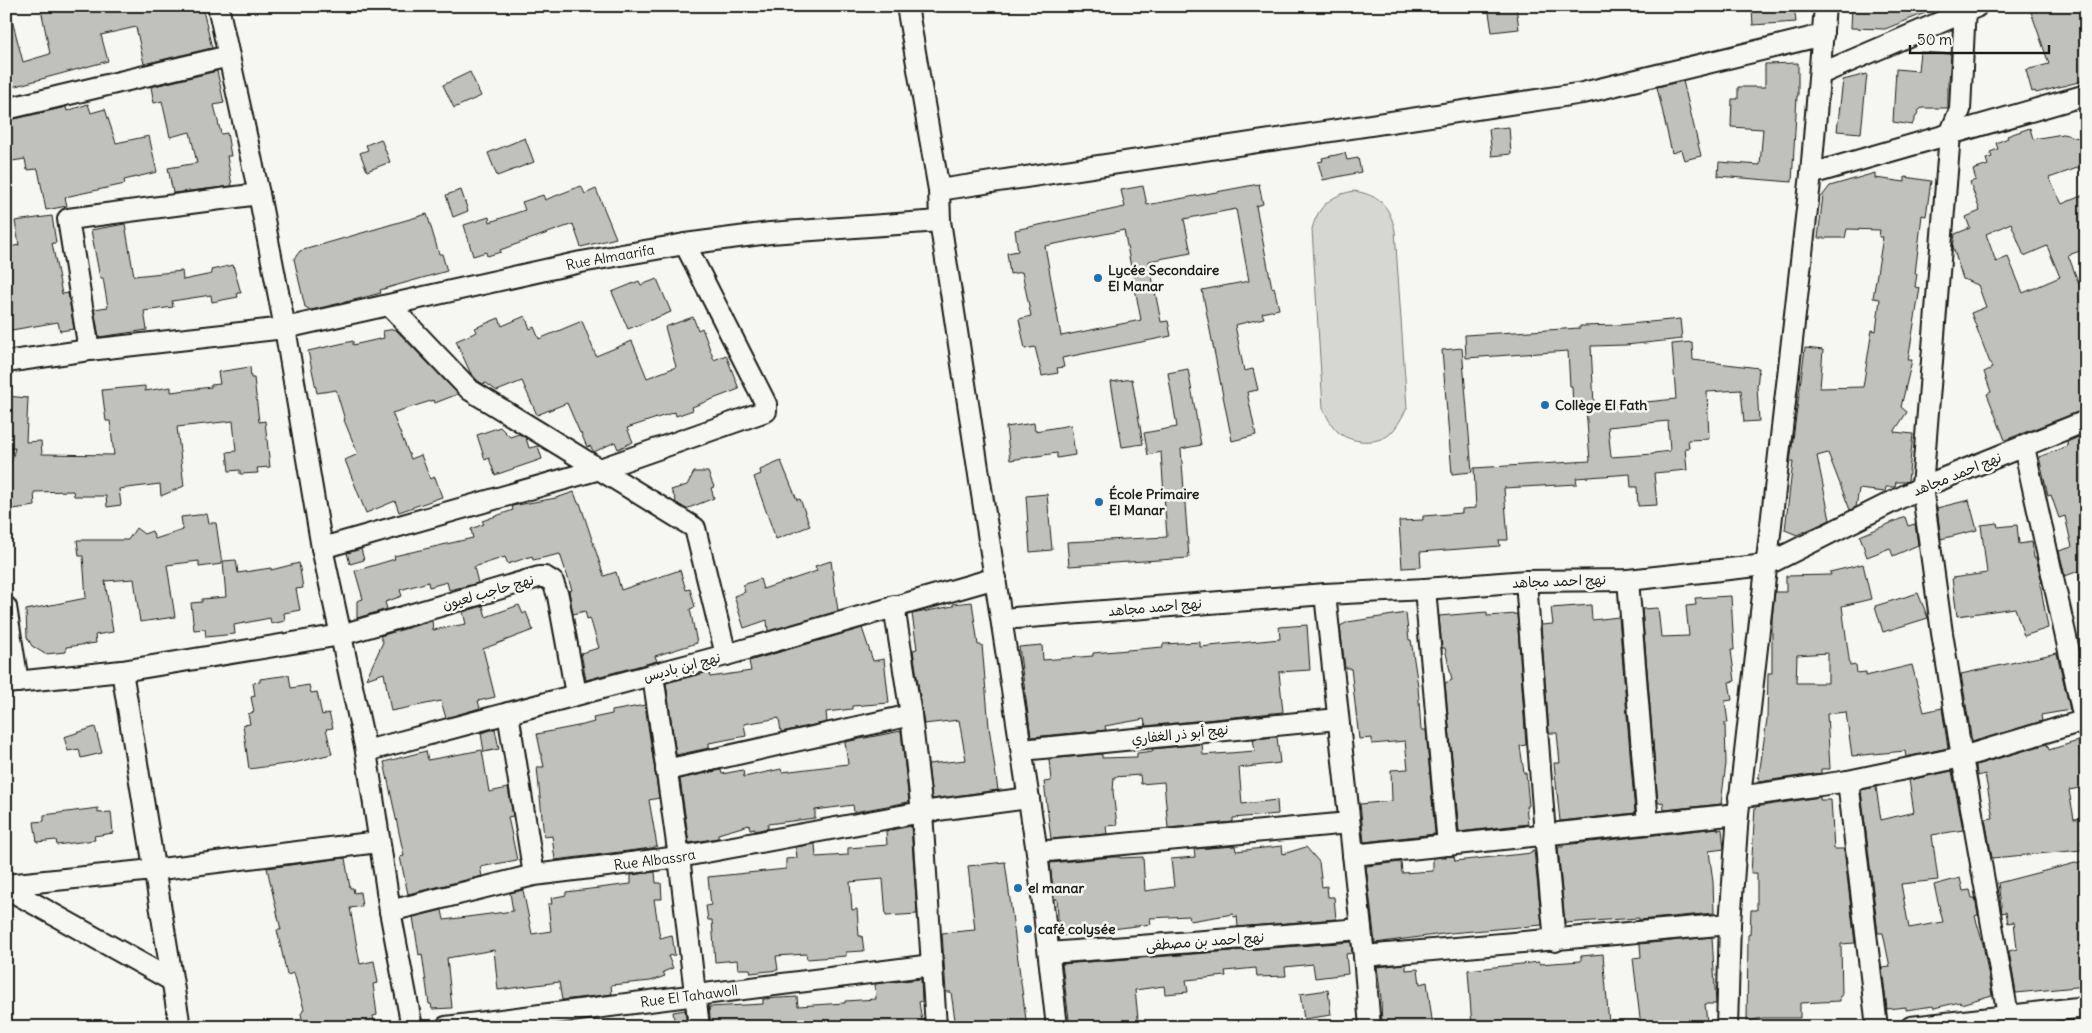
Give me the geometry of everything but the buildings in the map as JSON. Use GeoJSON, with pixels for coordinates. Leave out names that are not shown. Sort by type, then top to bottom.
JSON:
{"type":"FeatureCollection","features":[{"type":"Feature","properties":{"kind":"street"},"geometry":{"type":"LineString","coordinates":[[218,6],[259,194],[285,328],[322,548],[366,751],[378,842],[412,1027]]}},
{"type":"Feature","properties":{"kind":"street"},"geometry":{"type":"LineString","coordinates":[[907,6],[939,190],[940,221],[1037,852],[1057,1027]]}},
{"type":"Feature","properties":{"kind":"street"},"geometry":{"type":"LineString","coordinates":[[1727,1027],[1730,924],[1738,805],[1811,174],[1825,6]]}},
{"type":"Feature","properties":{"kind":"street"},"geometry":{"type":"LineString","coordinates":[[1820,74],[1969,8],[1960,110],[1950,134],[1922,486],[1942,633],[1962,757],[2008,1015]]}},
{"type":"Feature","properties":{"kind":"street"},"geometry":{"type":"LineString","coordinates":[[939,190],[1584,93],[1823,35]]}},
{"type":"Feature","properties":{"kind":"street"},"geometry":{"type":"LineString","coordinates":[[6,108],[229,56]]}},
{"type":"Feature","properties":{"kind":"street"},"geometry":{"type":"LineString","coordinates":[[1811,174],[2086,95]]}},
{"type":"Feature","properties":{"kind":"street"},"geometry":{"type":"LineString","coordinates":[[89,350],[68,219],[259,194]]}},
{"type":"Feature","properties":{"kind":"street","name":"Rue Almaarifa"},"geometry":{"type":"LineString","coordinates":[[6,362],[89,350],[285,328],[581,262],[685,244],[770,233],[940,221]]}},
{"type":"Feature","properties":{"kind":"street"},"geometry":{"type":"LineString","coordinates":[[322,548],[600,469],[767,410],[685,244]]}},
{"type":"Feature","properties":{"kind":"street"},"geometry":{"type":"LineString","coordinates":[[390,305],[470,390],[695,528],[726,655]]}},
{"type":"Feature","properties":{"kind":"street","name":"نهج احمد مجاهد"},"geometry":{"type":"LineString","coordinates":[[1002,619],[1325,594],[1526,581],[1628,580],[1766,565],[1922,486],[2086,421]]}},
{"type":"Feature","properties":{"kind":"street"},"geometry":{"type":"LineString","coordinates":[[1353,856],[1648,824],[1962,757],[2085,723],[2024,447]]}},
{"type":"Feature","properties":{"kind":"street","name":"نهج حاجب لعيون"},"geometry":{"type":"LineString","coordinates":[[341,635],[539,577],[546,577],[553,582],[558,596],[576,694]]}},
{"type":"Feature","properties":{"kind":"street","name":"نهج ابن باديس"},"geometry":{"type":"LineString","coordinates":[[366,751],[726,655],[996,578]]}},
{"type":"Feature","properties":{"kind":"street"},"geometry":{"type":"LineString","coordinates":[[1628,580],[1648,824]]}},
{"type":"Feature","properties":{"kind":"street"},"geometry":{"type":"LineString","coordinates":[[1526,581],[1555,941]]}},
{"type":"Feature","properties":{"kind":"street"},"geometry":{"type":"LineString","coordinates":[[1425,589],[1448,845]]}},
{"type":"Feature","properties":{"kind":"street"},"geometry":{"type":"LineString","coordinates":[[1325,594],[1370,1027]]}},
{"type":"Feature","properties":{"kind":"street"},"geometry":{"type":"LineString","coordinates":[[894,606],[911,715],[922,812],[936,1027]]}},
{"type":"Feature","properties":{"kind":"street"},"geometry":{"type":"LineString","coordinates":[[6,607],[12,683],[122,671],[341,635]]}},
{"type":"Feature","properties":{"kind":"street"},"geometry":{"type":"LineString","coordinates":[[122,671],[180,1027]]}},
{"type":"Feature","properties":{"kind":"street"},"geometry":{"type":"LineString","coordinates":[[653,675],[679,857],[699,1027]]}},
{"type":"Feature","properties":{"kind":"street"},"geometry":{"type":"LineString","coordinates":[[508,713],[534,876]]}},
{"type":"Feature","properties":{"kind":"street"},"geometry":{"type":"LineString","coordinates":[[666,770],[911,715]]}},
{"type":"Feature","properties":{"kind":"street","name":"نهج أبو ذر الغفاري"},"geometry":{"type":"LineString","coordinates":[[1022,750],[1338,719]]}},
{"type":"Feature","properties":{"kind":"street"},"geometry":{"type":"LineString","coordinates":[[1848,781],[1877,1027]]}},
{"type":"Feature","properties":{"kind":"street","name":"Rue Albassra"},"geometry":{"type":"LineString","coordinates":[[390,911],[534,876],[679,857],[922,812],[1029,798]]}},
{"type":"Feature","properties":{"kind":"street"},"geometry":{"type":"LineString","coordinates":[[1037,852],[1349,823]]}},
{"type":"Feature","properties":{"kind":"street"},"geometry":{"type":"LineString","coordinates":[[6,886],[378,842]]}},
{"type":"Feature","properties":{"kind":"street"},"geometry":{"type":"LineString","coordinates":[[6,886],[171,980]]}},
{"type":"Feature","properties":{"kind":"street"},"geometry":{"type":"LineString","coordinates":[[1364,956],[1555,941],[1730,924]]}},
{"type":"Feature","properties":{"kind":"street","name":"نهج احمد بن مصطفى"},"geometry":{"type":"LineString","coordinates":[[1049,953],[1361,929]]}},
{"type":"Feature","properties":{"kind":"street","name":"Rue El Tahawoll"},"geometry":{"type":"LineString","coordinates":[[446,1027],[932,965]]}},
{"type":"Feature","properties":{"kind":"street"},"geometry":{"type":"LineString","coordinates":[[1911,1027],[2086,1006]]}},
{"type":"Feature","properties":{"kind":"shaded area"},"geometry":{"type":"Polygon","coordinates":[[[1354,191],[1370,195],[1382,203],[1390,215],[1395,231],[1407,408],[1398,425],[1390,434],[1385,438],[1371,441],[1356,440],[1343,436],[1333,427],[1323,408],[1312,229],[1318,214],[1327,203],[1339,195],[1354,191]]]}},
{"type":"Feature","properties":{"kind":"place","name":"Lycée Secondaire El Manar"},"geometry":{"type":"Point","coordinates":[1098,278]}},
{"type":"Feature","properties":{"kind":"place","name":"Collège El Fath"},"geometry":{"type":"Point","coordinates":[1545,405]}},
{"type":"Feature","properties":{"kind":"place","name":"École Primaire El Manar"},"geometry":{"type":"Point","coordinates":[1099,502]}},
{"type":"Feature","properties":{"kind":"place","name":"el manar"},"geometry":{"type":"Point","coordinates":[1018,888]}},
{"type":"Feature","properties":{"kind":"place","name":"café colysée"},"geometry":{"type":"Point","coordinates":[1028,929]}}]}
